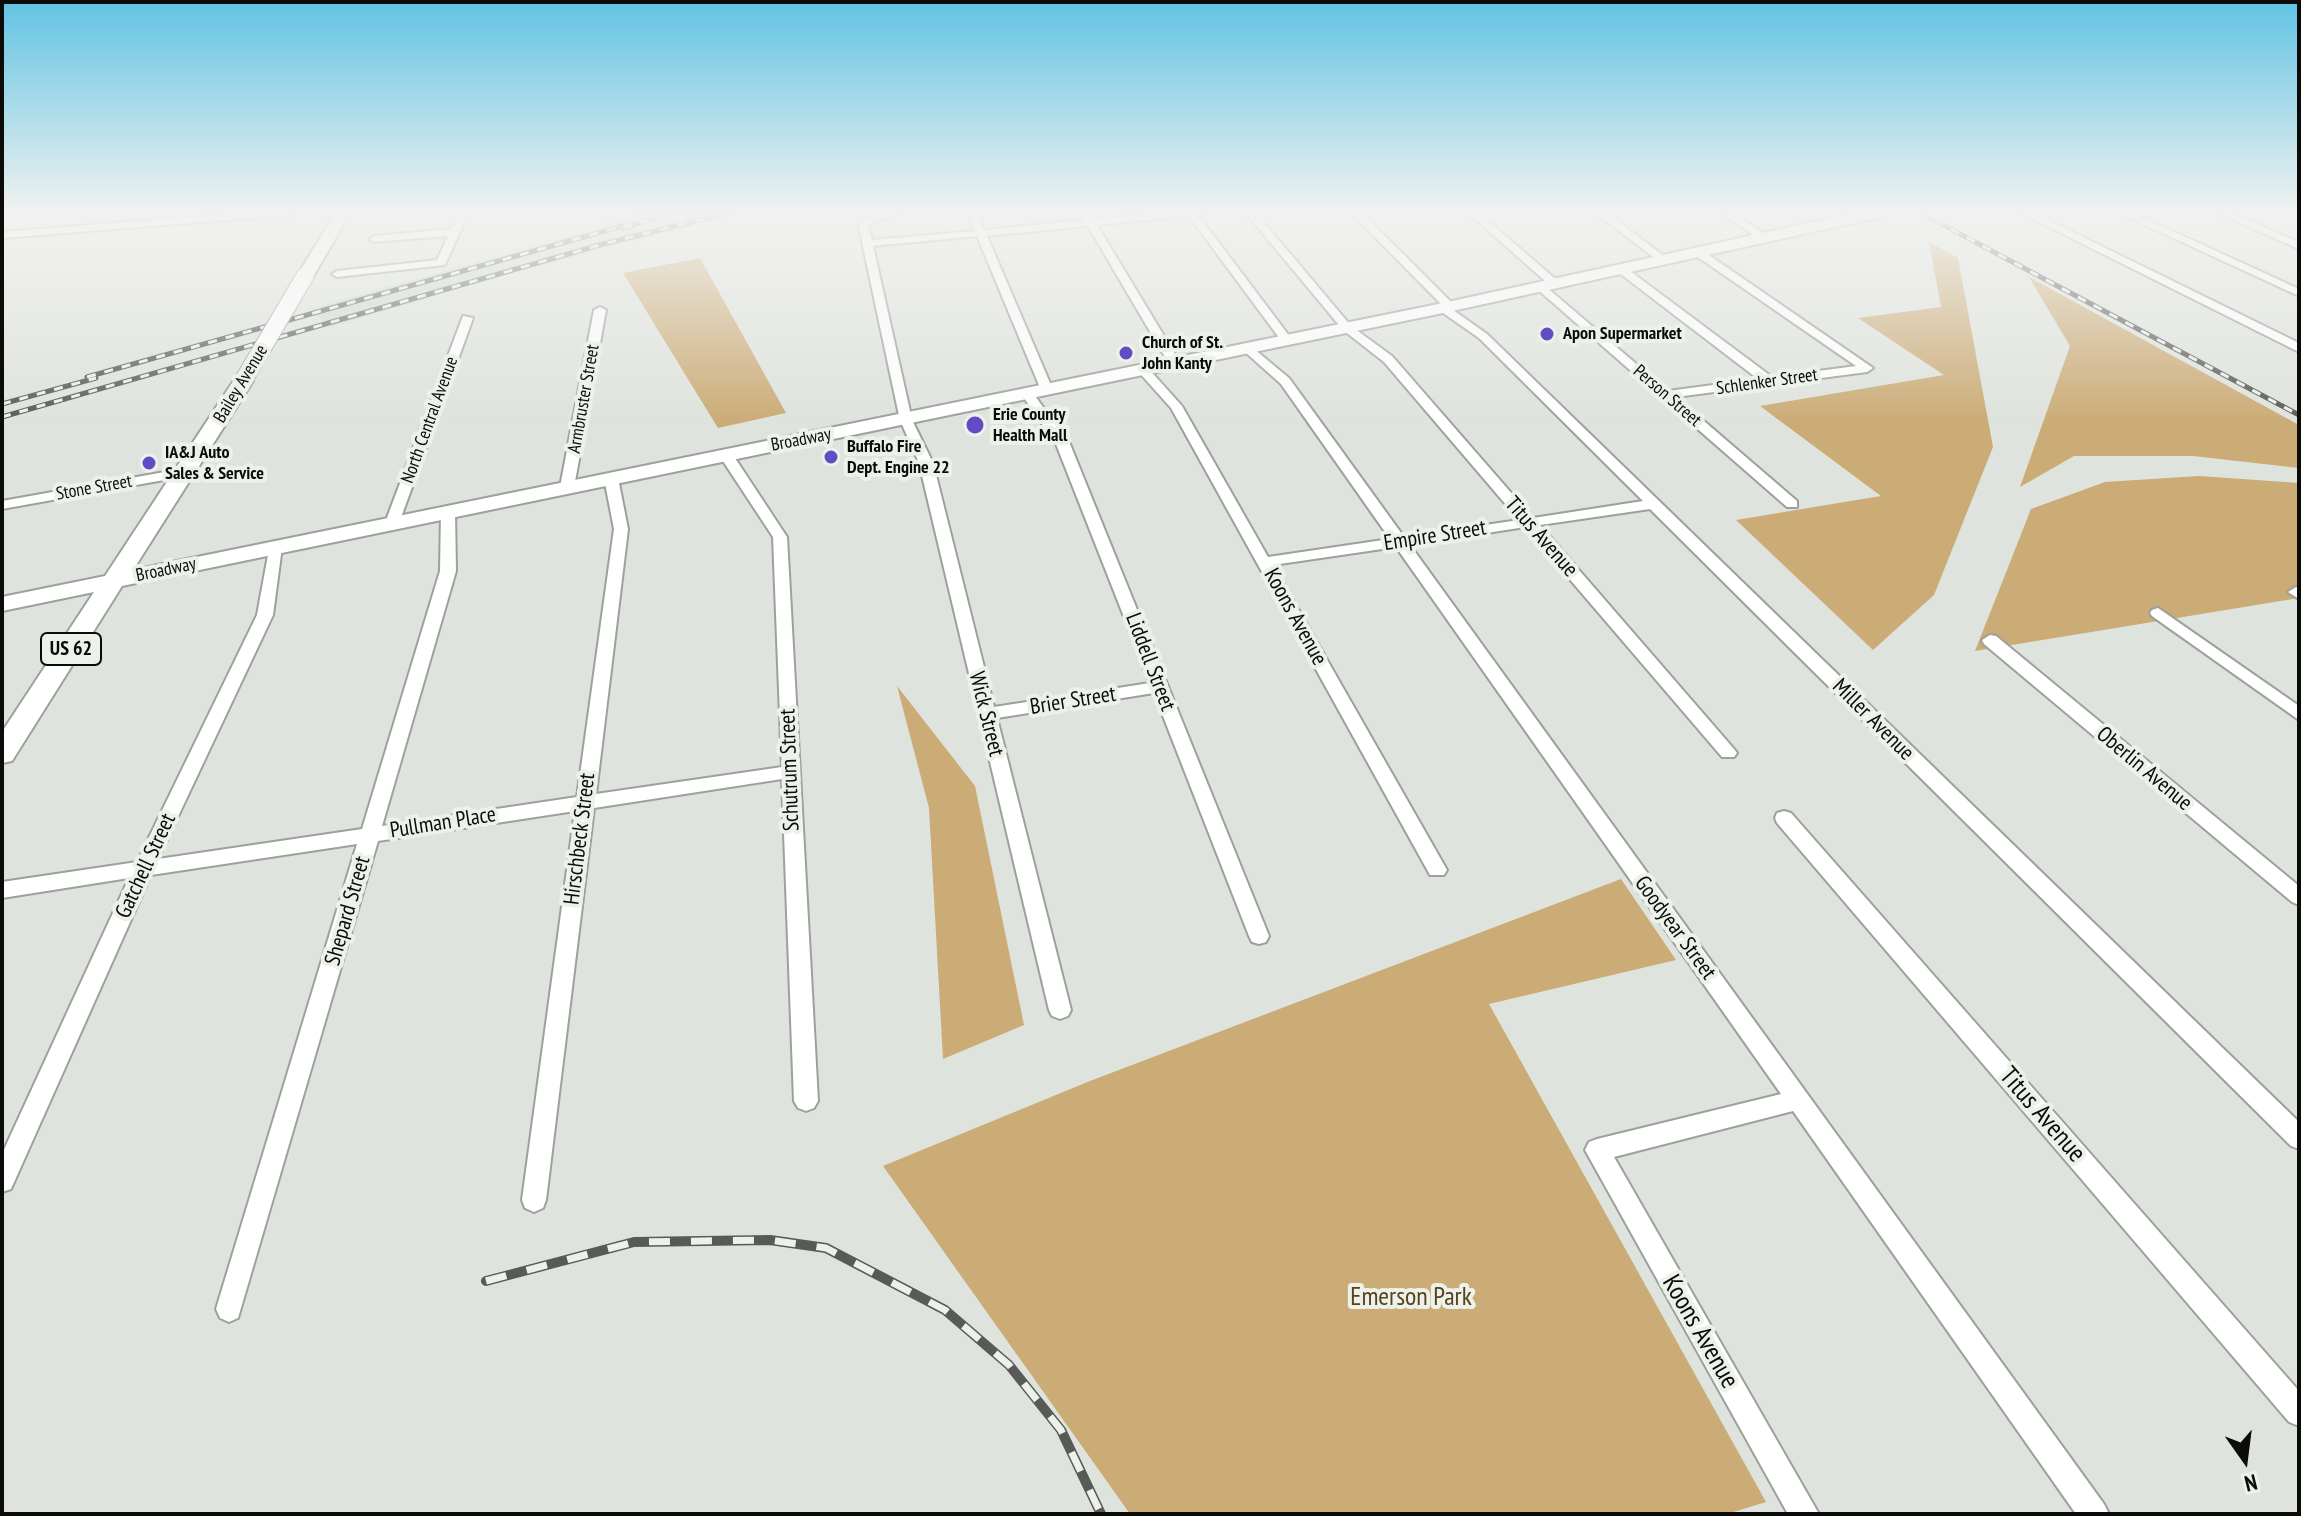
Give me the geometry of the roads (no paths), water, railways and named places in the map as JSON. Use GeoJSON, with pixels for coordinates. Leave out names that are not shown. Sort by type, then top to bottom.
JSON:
{"type":"FeatureCollection","features":[{"type":"Feature","properties":{"kind":"main road","name":"Bailey Avenue"},"geometry":{"type":"LineString","coordinates":[[2,754],[187,472],[301,283]]}},
{"type":"Feature","properties":{"kind":"main road","name":"Broadway"},"geometry":{"type":"LineString","coordinates":[[2,604],[1564,283]]}},
{"type":"Feature","properties":{"kind":"street","name":"Wick Street"},"geometry":{"type":"LineString","coordinates":[[876,283],[906,420],[926,463],[1060,1010]]}},
{"type":"Feature","properties":{"kind":"street","name":"Liddell Street"},"geometry":{"type":"LineString","coordinates":[[999,283],[1038,392],[1059,435],[1259,936]]}},
{"type":"Feature","properties":{"kind":"street"},"geometry":{"type":"LineString","coordinates":[[1127,283],[1175,364]]}},
{"type":"Feature","properties":{"kind":"street"},"geometry":{"type":"LineString","coordinates":[[1244,283],[1287,341]]}},
{"type":"Feature","properties":{"kind":"street","name":"Titus Avenue"},"geometry":{"type":"LineString","coordinates":[[1309,283],[1347,328],[1388,359],[1728,753]]}},
{"type":"Feature","properties":{"kind":"street","name":"Miller Avenue"},"geometry":{"type":"LineString","coordinates":[[1422,283],[1446,308],[1483,336],[2299,1138]]}},
{"type":"Feature","properties":{"kind":"street","name":"Person Street"},"geometry":{"type":"LineString","coordinates":[[1546,283],[1666,395],[1792,504]]}},
{"type":"Feature","properties":{"kind":"street"},"geometry":{"type":"LineString","coordinates":[[1639,283],[1769,381]]}},
{"type":"Feature","properties":{"kind":"street","name":"Schlenker Street"},"geometry":{"type":"LineString","coordinates":[[1666,395],[1867,368],[1742,283]]}},
{"type":"Feature","properties":{"kind":"street"},"geometry":{"type":"LineString","coordinates":[[2167,283],[2299,348]]}},
{"type":"Feature","properties":{"kind":"street"},"geometry":{"type":"LineString","coordinates":[[2277,283],[2299,293]]}},
{"type":"Feature","properties":{"kind":"street","name":"Armbruster Street"},"geometry":{"type":"LineString","coordinates":[[567,487],[600,310]]}},
{"type":"Feature","properties":{"kind":"street","name":"North Central Avenue"},"geometry":{"type":"LineString","coordinates":[[392,523],[467,318]]}},
{"type":"Feature","properties":{"kind":"street"},"geometry":{"type":"LineString","coordinates":[[2277,337],[2299,334]]}},
{"type":"Feature","properties":{"kind":"street","name":"Goodyear Street"},"geometry":{"type":"LineString","coordinates":[[1248,348],[1285,381],[2094,1514]]}},
{"type":"Feature","properties":{"kind":"street","name":"Koons Avenue"},"geometry":{"type":"LineString","coordinates":[[1143,370],[1176,406],[1437,870]]}},
{"type":"Feature","properties":{"kind":"street","name":"Schutrum Street"},"geometry":{"type":"LineString","coordinates":[[726,455],[780,537],[806,1101]]}},
{"type":"Feature","properties":{"kind":"street","name":"Stone Street"},"geometry":{"type":"LineString","coordinates":[[2,505],[187,472]]}},
{"type":"Feature","properties":{"kind":"street","name":"Hirschbeck Street"},"geometry":{"type":"LineString","coordinates":[[534,1200],[621,529],[611,478]]}},
{"type":"Feature","properties":{"kind":"street","name":"Empire Street"},"geometry":{"type":"LineString","coordinates":[[1264,562],[1654,504]]}},
{"type":"Feature","properties":{"kind":"street","name":"Shepard Street"},"geometry":{"type":"LineString","coordinates":[[229,1309],[448,571],[448,511]]}},
{"type":"Feature","properties":{"kind":"street","name":"Gatchell Street"},"geometry":{"type":"LineString","coordinates":[[2,1181],[144,868],[265,615],[275,547]]}},
{"type":"Feature","properties":{"kind":"street"},"geometry":{"type":"LineString","coordinates":[[2158,613],[2299,714]]}},
{"type":"Feature","properties":{"kind":"street","name":"Oberlin Avenue"},"geometry":{"type":"LineString","coordinates":[[1990,640],[2299,897]]}},
{"type":"Feature","properties":{"kind":"street","name":"Brier Street"},"geometry":{"type":"LineString","coordinates":[[986,714],[1160,687]]}},
{"type":"Feature","properties":{"kind":"street","name":"Pullman Place"},"geometry":{"type":"LineString","coordinates":[[2,890],[789,772]]}},
{"type":"Feature","properties":{"kind":"street","name":"Titus Avenue"},"geometry":{"type":"LineString","coordinates":[[1784,818],[2299,1412]]}},
{"type":"Feature","properties":{"kind":"street","name":"Koons Avenue"},"geometry":{"type":"LineString","coordinates":[[1798,1100],[1597,1150],[1804,1514]]}},
{"type":"Feature","properties":{"kind":"railway"},"geometry":{"type":"LineString","coordinates":[[87,377],[421,283]]}},
{"type":"Feature","properties":{"kind":"railway"},"geometry":{"type":"LineString","coordinates":[[2,417],[468,283]]}},
{"type":"Feature","properties":{"kind":"railway"},"geometry":{"type":"LineString","coordinates":[[2051,283],[2299,415]]}},
{"type":"Feature","properties":{"kind":"railway"},"geometry":{"type":"LineString","coordinates":[[2,404],[96,378]]}},
{"type":"Feature","properties":{"kind":"railway"},"geometry":{"type":"LineString","coordinates":[[486,1281],[634,1242],[770,1240],[826,1248],[945,1310],[1009,1365],[1061,1430],[1101,1514]]}},
{"type":"Feature","properties":{"kind":"place","name":"Apon Supermarket"},"geometry":{"type":"Point","coordinates":[1547,334]}},
{"type":"Feature","properties":{"kind":"place","name":"Church of St. John Kanty"},"geometry":{"type":"Point","coordinates":[1126,353]}},
{"type":"Feature","properties":{"kind":"place","name":"Erie County Health Mall"},"geometry":{"type":"Point","coordinates":[975,425]}},
{"type":"Feature","properties":{"kind":"place","name":"Buffalo Fire Dept. Engine 22"},"geometry":{"type":"Point","coordinates":[831,457]}},
{"type":"Feature","properties":{"kind":"place","name":"IA&J Auto Sales & Service"},"geometry":{"type":"Point","coordinates":[149,463]}},
{"type":"Feature","properties":{"kind":"park label","name":"Emerson Park"},"geometry":{"type":"Point","coordinates":[1411,1298]}}]}
